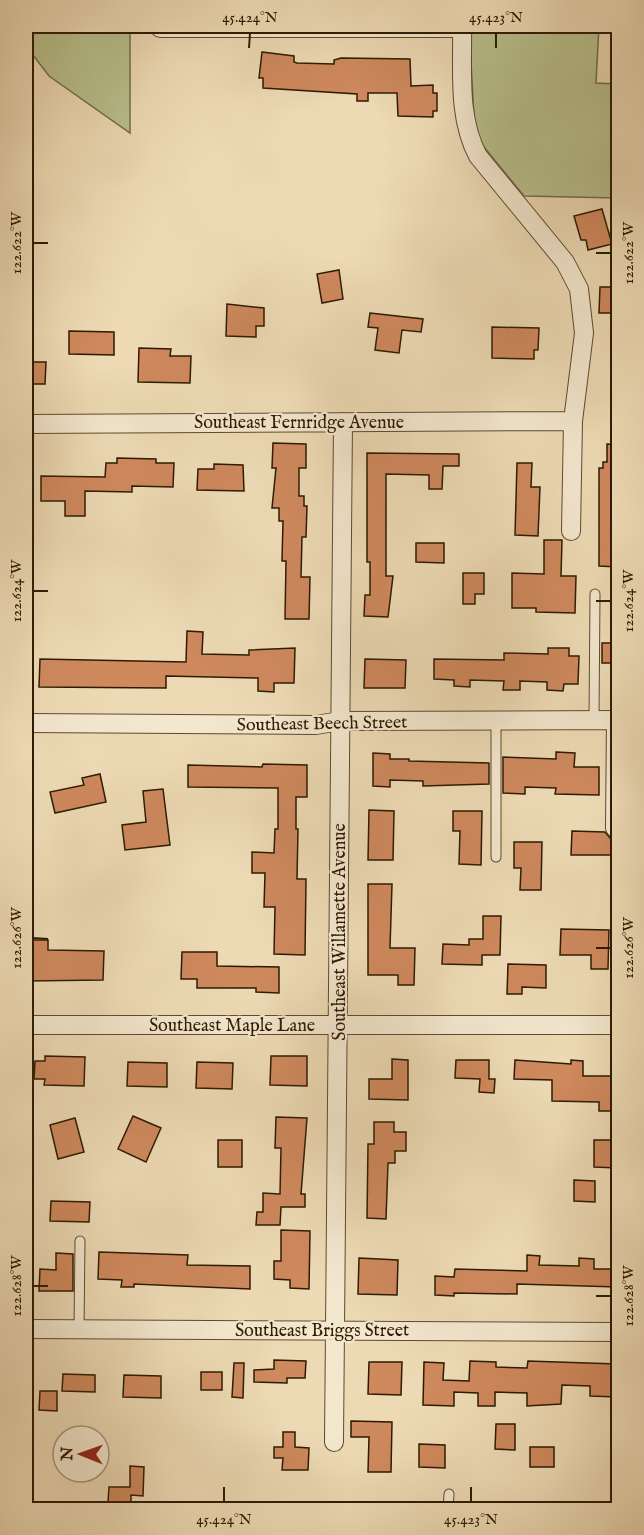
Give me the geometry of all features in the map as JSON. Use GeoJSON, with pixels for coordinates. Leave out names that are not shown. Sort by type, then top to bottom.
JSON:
{"type":"FeatureCollection","features":[{"type":"Feature","properties":{"kind":"street"},"geometry":{"type":"LineString","coordinates":[[160,28],[462,27],[464,120],[469,141],[477,156],[565,261],[579,289],[584,333],[573,421],[571,531]]}},
{"type":"Feature","properties":{"kind":"street","name":"Southeast Fernridge Avenue"},"geometry":{"type":"LineString","coordinates":[[26,424],[573,421]]}},
{"type":"Feature","properties":{"kind":"street","name":"Southeast Willamette Avenue"},"geometry":{"type":"LineString","coordinates":[[334,1442],[343,422]]}},
{"type":"Feature","properties":{"kind":"street"},"geometry":{"type":"LineString","coordinates":[[615,828],[617,720]]}},
{"type":"Feature","properties":{"kind":"street","name":"Southeast Beech Street"},"geometry":{"type":"LineString","coordinates":[[26,723],[316,725],[340,721],[617,720]]}},
{"type":"Feature","properties":{"kind":"street","name":"Southeast Maple Lane"},"geometry":{"type":"LineString","coordinates":[[26,1024],[618,1025]]}},
{"type":"Feature","properties":{"kind":"street","name":"Southeast Briggs Street"},"geometry":{"type":"LineString","coordinates":[[26,1329],[618,1332]]}},
{"type":"Feature","properties":{"kind":"lane"},"geometry":{"type":"LineString","coordinates":[[594,720],[596,594]]}},
{"type":"Feature","properties":{"kind":"lane"},"geometry":{"type":"LineString","coordinates":[[496,721],[496,857]]}},
{"type":"Feature","properties":{"kind":"lane"},"geometry":{"type":"LineString","coordinates":[[79,1329],[80,1241]]}},
{"type":"Feature","properties":{"kind":"lane"},"geometry":{"type":"LineString","coordinates":[[448,1509],[449,1494]]}},
{"type":"Feature","properties":{"kind":"green space"},"geometry":{"type":"Polygon","coordinates":[[[26,26],[130,26],[130,133],[49,76],[26,46],[26,26]]]}},
{"type":"Feature","properties":{"kind":"green space"},"geometry":{"type":"Polygon","coordinates":[[[469,26],[599,26],[596,83],[618,84],[618,198],[524,196],[475,136],[469,26]]]}},
{"type":"Feature","properties":{"kind":"building"},"geometry":{"type":"Polygon","coordinates":[[[262,52],[294,56],[294,62],[297,63],[334,64],[334,60],[341,58],[410,59],[411,86],[433,85],[433,93],[437,93],[437,111],[433,111],[433,117],[398,116],[397,93],[368,93],[368,101],[357,101],[357,94],[263,88],[263,78],[259,78],[262,52]]]}},
{"type":"Feature","properties":{"kind":"building"},"geometry":{"type":"Polygon","coordinates":[[[602,209],[612,244],[588,250],[586,240],[581,240],[574,216],[602,209]]]}},
{"type":"Feature","properties":{"kind":"building"},"geometry":{"type":"Polygon","coordinates":[[[339,270],[343,299],[322,303],[317,274],[339,270]]]}},
{"type":"Feature","properties":{"kind":"building"},"geometry":{"type":"Polygon","coordinates":[[[600,287],[618,287],[618,313],[599,313],[600,287]]]}},
{"type":"Feature","properties":{"kind":"building"},"geometry":{"type":"Polygon","coordinates":[[[227,304],[264,308],[264,326],[256,326],[256,337],[226,336],[227,304]]]}},
{"type":"Feature","properties":{"kind":"building"},"geometry":{"type":"Polygon","coordinates":[[[370,313],[423,319],[421,332],[402,330],[399,353],[375,350],[378,328],[368,327],[370,313]]]}},
{"type":"Feature","properties":{"kind":"building"},"geometry":{"type":"Polygon","coordinates":[[[492,327],[539,328],[538,350],[534,350],[534,359],[492,358],[492,327]]]}},
{"type":"Feature","properties":{"kind":"building"},"geometry":{"type":"Polygon","coordinates":[[[69,331],[114,332],[114,355],[69,354],[69,331]]]}},
{"type":"Feature","properties":{"kind":"building"},"geometry":{"type":"Polygon","coordinates":[[[139,348],[171,349],[170,356],[191,356],[190,383],[138,382],[139,348]]]}},
{"type":"Feature","properties":{"kind":"building"},"geometry":{"type":"Polygon","coordinates":[[[26,362],[46,362],[45,384],[26,384],[26,362]]]}},
{"type":"Feature","properties":{"kind":"building"},"geometry":{"type":"Polygon","coordinates":[[[273,443],[306,444],[306,468],[299,468],[299,496],[304,496],[304,506],[307,506],[306,537],[302,537],[301,577],[310,577],[309,619],[285,619],[286,561],[282,561],[283,521],[279,521],[279,508],[272,508],[276,468],[272,468],[273,443]]]}},
{"type":"Feature","properties":{"kind":"building"},"geometry":{"type":"Polygon","coordinates":[[[607,444],[618,445],[618,567],[599,566],[599,468],[603,468],[603,462],[607,462],[607,444]]]}},
{"type":"Feature","properties":{"kind":"building"},"geometry":{"type":"Polygon","coordinates":[[[367,453],[459,454],[459,466],[443,466],[442,489],[429,489],[429,475],[386,474],[386,576],[393,576],[388,617],[364,616],[365,595],[370,595],[370,562],[367,562],[367,453]]]}},
{"type":"Feature","properties":{"kind":"building"},"geometry":{"type":"Polygon","coordinates":[[[117,458],[156,459],[156,463],[174,463],[173,487],[132,486],[132,492],[85,491],[85,516],[65,516],[65,501],[41,501],[41,476],[105,477],[106,463],[117,463],[117,458]]]}},
{"type":"Feature","properties":{"kind":"building"},"geometry":{"type":"Polygon","coordinates":[[[517,463],[532,463],[531,487],[540,487],[538,536],[515,535],[517,463]]]}},
{"type":"Feature","properties":{"kind":"building"},"geometry":{"type":"Polygon","coordinates":[[[214,464],[243,465],[244,491],[197,490],[198,469],[214,469],[214,464]]]}},
{"type":"Feature","properties":{"kind":"building"},"geometry":{"type":"Polygon","coordinates":[[[544,540],[562,540],[561,576],[576,576],[575,613],[536,612],[536,608],[512,608],[512,573],[544,574],[544,540]]]}},
{"type":"Feature","properties":{"kind":"building"},"geometry":{"type":"Polygon","coordinates":[[[416,543],[444,543],[444,563],[416,562],[416,543]]]}},
{"type":"Feature","properties":{"kind":"building"},"geometry":{"type":"Polygon","coordinates":[[[463,573],[484,573],[484,594],[475,594],[475,604],[463,604],[463,573]]]}},
{"type":"Feature","properties":{"kind":"building"},"geometry":{"type":"Polygon","coordinates":[[[187,631],[203,632],[202,654],[249,655],[249,650],[295,648],[294,683],[274,683],[274,692],[258,691],[258,678],[166,676],[166,688],[39,687],[40,659],[186,662],[187,631]]]}},
{"type":"Feature","properties":{"kind":"building"},"geometry":{"type":"Polygon","coordinates":[[[602,643],[618,643],[618,663],[602,663],[602,643]]]}},
{"type":"Feature","properties":{"kind":"building"},"geometry":{"type":"Polygon","coordinates":[[[548,648],[569,648],[569,656],[579,656],[578,684],[564,684],[563,691],[547,690],[547,682],[520,681],[520,690],[503,690],[504,681],[470,680],[470,687],[454,686],[454,680],[434,679],[434,659],[504,660],[504,653],[548,654],[548,648]]]}},
{"type":"Feature","properties":{"kind":"building"},"geometry":{"type":"Polygon","coordinates":[[[365,659],[406,660],[405,688],[364,688],[365,659]]]}},
{"type":"Feature","properties":{"kind":"building"},"geometry":{"type":"Polygon","coordinates":[[[556,752],[575,753],[574,767],[599,767],[599,795],[555,794],[556,788],[525,787],[525,794],[503,793],[503,757],[556,759],[556,752]]]}},
{"type":"Feature","properties":{"kind":"building"},"geometry":{"type":"Polygon","coordinates":[[[373,753],[390,754],[390,759],[409,759],[409,761],[489,763],[489,784],[423,786],[423,781],[390,780],[390,787],[373,786],[373,753]]]}},
{"type":"Feature","properties":{"kind":"building"},"geometry":{"type":"Polygon","coordinates":[[[263,764],[307,765],[307,797],[296,797],[297,879],[306,879],[305,955],[274,954],[275,907],[264,907],[265,873],[252,873],[252,852],[274,853],[275,829],[278,829],[278,788],[188,787],[188,765],[262,767],[263,764]]]}},
{"type":"Feature","properties":{"kind":"building"},"geometry":{"type":"Polygon","coordinates":[[[100,774],[106,802],[55,813],[50,792],[84,785],[82,778],[100,774]]]}},
{"type":"Feature","properties":{"kind":"building"},"geometry":{"type":"Polygon","coordinates":[[[163,789],[170,845],[125,850],[122,825],[146,822],[143,791],[163,789]]]}},
{"type":"Feature","properties":{"kind":"building"},"geometry":{"type":"Polygon","coordinates":[[[369,810],[394,811],[393,860],[368,860],[369,810]]]}},
{"type":"Feature","properties":{"kind":"building"},"geometry":{"type":"Polygon","coordinates":[[[453,811],[482,811],[481,865],[459,864],[460,831],[453,831],[453,811]]]}},
{"type":"Feature","properties":{"kind":"building"},"geometry":{"type":"Polygon","coordinates":[[[572,831],[605,832],[610,838],[618,838],[618,855],[571,855],[572,831]]]}},
{"type":"Feature","properties":{"kind":"building"},"geometry":{"type":"Polygon","coordinates":[[[514,842],[542,842],[541,890],[520,890],[521,868],[514,868],[514,842]]]}},
{"type":"Feature","properties":{"kind":"building"},"geometry":{"type":"Polygon","coordinates":[[[368,884],[392,884],[390,948],[415,948],[414,985],[398,985],[398,975],[368,975],[368,884]]]}},
{"type":"Feature","properties":{"kind":"building"},"geometry":{"type":"Polygon","coordinates":[[[483,916],[501,916],[500,955],[482,955],[482,965],[442,964],[443,944],[469,945],[469,939],[483,939],[483,916]]]}},
{"type":"Feature","properties":{"kind":"building"},"geometry":{"type":"Polygon","coordinates":[[[561,929],[609,930],[608,969],[591,969],[591,955],[560,955],[561,929]]]}},
{"type":"Feature","properties":{"kind":"building"},"geometry":{"type":"Polygon","coordinates":[[[26,940],[48,940],[48,950],[104,951],[103,980],[26,981],[26,940]]]}},
{"type":"Feature","properties":{"kind":"building"},"geometry":{"type":"Polygon","coordinates":[[[182,952],[217,952],[217,966],[279,967],[279,993],[256,992],[256,988],[197,988],[197,979],[181,979],[182,952]]]}},
{"type":"Feature","properties":{"kind":"building"},"geometry":{"type":"Polygon","coordinates":[[[508,964],[546,965],[546,988],[522,987],[522,994],[507,994],[508,964]]]}},
{"type":"Feature","properties":{"kind":"building"},"geometry":{"type":"Polygon","coordinates":[[[45,1056],[85,1057],[84,1086],[44,1085],[45,1079],[34,1079],[35,1061],[45,1061],[45,1056]]]}},
{"type":"Feature","properties":{"kind":"building"},"geometry":{"type":"Polygon","coordinates":[[[271,1056],[307,1056],[307,1086],[270,1085],[271,1056]]]}},
{"type":"Feature","properties":{"kind":"building"},"geometry":{"type":"Polygon","coordinates":[[[392,1059],[408,1060],[408,1100],[369,1099],[369,1079],[392,1079],[392,1059]]]}},
{"type":"Feature","properties":{"kind":"building"},"geometry":{"type":"Polygon","coordinates":[[[456,1060],[489,1060],[489,1079],[495,1079],[494,1093],[479,1092],[480,1079],[455,1078],[456,1060]]]}},
{"type":"Feature","properties":{"kind":"building"},"geometry":{"type":"Polygon","coordinates":[[[515,1060],[571,1064],[571,1060],[583,1061],[583,1076],[618,1076],[618,1111],[599,1111],[599,1102],[552,1101],[552,1080],[514,1079],[515,1060]]]}},
{"type":"Feature","properties":{"kind":"building"},"geometry":{"type":"Polygon","coordinates":[[[128,1062],[167,1063],[167,1087],[127,1086],[128,1062]]]}},
{"type":"Feature","properties":{"kind":"building"},"geometry":{"type":"Polygon","coordinates":[[[197,1062],[233,1063],[232,1089],[196,1088],[197,1062]]]}},
{"type":"Feature","properties":{"kind":"building"},"geometry":{"type":"Polygon","coordinates":[[[133,1116],[161,1128],[146,1162],[118,1149],[133,1116]]]}},
{"type":"Feature","properties":{"kind":"building"},"geometry":{"type":"Polygon","coordinates":[[[276,1117],[307,1118],[301,1194],[305,1194],[305,1207],[281,1207],[280,1225],[256,1225],[257,1212],[263,1212],[263,1193],[280,1194],[281,1148],[275,1148],[276,1117]]]}},
{"type":"Feature","properties":{"kind":"building"},"geometry":{"type":"Polygon","coordinates":[[[75,1118],[84,1152],[58,1159],[50,1125],[75,1118]]]}},
{"type":"Feature","properties":{"kind":"building"},"geometry":{"type":"Polygon","coordinates":[[[374,1122],[394,1122],[394,1132],[406,1132],[406,1151],[395,1151],[395,1163],[388,1163],[386,1219],[367,1218],[368,1144],[374,1144],[374,1122]]]}},
{"type":"Feature","properties":{"kind":"building"},"geometry":{"type":"Polygon","coordinates":[[[218,1140],[242,1140],[242,1167],[218,1167],[218,1140]]]}},
{"type":"Feature","properties":{"kind":"building"},"geometry":{"type":"Polygon","coordinates":[[[594,1140],[618,1140],[618,1168],[594,1167],[594,1140]]]}},
{"type":"Feature","properties":{"kind":"building"},"geometry":{"type":"Polygon","coordinates":[[[574,1180],[595,1181],[595,1202],[574,1201],[574,1180]]]}},
{"type":"Feature","properties":{"kind":"building"},"geometry":{"type":"Polygon","coordinates":[[[51,1201],[90,1202],[89,1222],[50,1221],[51,1201]]]}},
{"type":"Feature","properties":{"kind":"building"},"geometry":{"type":"Polygon","coordinates":[[[281,1230],[310,1231],[309,1289],[290,1288],[290,1280],[274,1279],[274,1261],[281,1261],[281,1230]]]}},
{"type":"Feature","properties":{"kind":"building"},"geometry":{"type":"Polygon","coordinates":[[[99,1252],[188,1255],[187,1265],[250,1266],[250,1289],[134,1284],[134,1287],[121,1287],[122,1280],[98,1279],[99,1252]]]}},
{"type":"Feature","properties":{"kind":"building"},"geometry":{"type":"Polygon","coordinates":[[[56,1253],[73,1254],[73,1291],[39,1291],[40,1269],[56,1270],[56,1253]]]}},
{"type":"Feature","properties":{"kind":"building"},"geometry":{"type":"Polygon","coordinates":[[[527,1255],[540,1256],[539,1265],[579,1266],[579,1258],[594,1259],[594,1269],[618,1269],[618,1287],[517,1284],[517,1294],[435,1295],[435,1276],[454,1277],[455,1269],[527,1271],[527,1255]]]}},
{"type":"Feature","properties":{"kind":"building"},"geometry":{"type":"Polygon","coordinates":[[[359,1258],[398,1260],[397,1295],[358,1294],[359,1258]]]}},
{"type":"Feature","properties":{"kind":"building"},"geometry":{"type":"Polygon","coordinates":[[[274,1360],[306,1361],[305,1378],[287,1378],[287,1383],[254,1382],[254,1370],[274,1369],[274,1360]]]}},
{"type":"Feature","properties":{"kind":"building"},"geometry":{"type":"Polygon","coordinates":[[[470,1361],[496,1362],[496,1367],[527,1368],[528,1361],[617,1364],[617,1397],[590,1396],[590,1386],[562,1385],[561,1404],[527,1406],[527,1393],[495,1392],[495,1406],[478,1406],[478,1393],[454,1392],[454,1406],[423,1405],[424,1362],[444,1363],[443,1380],[469,1381],[470,1361]]]}},
{"type":"Feature","properties":{"kind":"building"},"geometry":{"type":"Polygon","coordinates":[[[369,1362],[402,1362],[401,1395],[368,1394],[369,1362]]]}},
{"type":"Feature","properties":{"kind":"building"},"geometry":{"type":"Polygon","coordinates":[[[234,1363],[244,1363],[243,1398],[232,1397],[234,1363]]]}},
{"type":"Feature","properties":{"kind":"building"},"geometry":{"type":"Polygon","coordinates":[[[201,1372],[222,1372],[222,1390],[201,1390],[201,1372]]]}},
{"type":"Feature","properties":{"kind":"building"},"geometry":{"type":"Polygon","coordinates":[[[63,1374],[95,1375],[95,1392],[62,1391],[63,1374]]]}},
{"type":"Feature","properties":{"kind":"building"},"geometry":{"type":"Polygon","coordinates":[[[124,1375],[161,1376],[161,1398],[123,1397],[124,1375]]]}},
{"type":"Feature","properties":{"kind":"building"},"geometry":{"type":"Polygon","coordinates":[[[40,1391],[57,1391],[57,1411],[39,1410],[40,1391]]]}},
{"type":"Feature","properties":{"kind":"building"},"geometry":{"type":"Polygon","coordinates":[[[351,1421],[392,1422],[391,1472],[368,1472],[369,1437],[351,1437],[351,1421]]]}},
{"type":"Feature","properties":{"kind":"building"},"geometry":{"type":"Polygon","coordinates":[[[496,1424],[515,1424],[515,1450],[495,1449],[496,1424]]]}},
{"type":"Feature","properties":{"kind":"building"},"geometry":{"type":"Polygon","coordinates":[[[283,1432],[295,1432],[295,1447],[309,1448],[308,1470],[282,1470],[283,1458],[274,1458],[274,1447],[283,1447],[283,1432]]]}},
{"type":"Feature","properties":{"kind":"building"},"geometry":{"type":"Polygon","coordinates":[[[419,1444],[445,1445],[445,1468],[419,1467],[419,1444]]]}},
{"type":"Feature","properties":{"kind":"building"},"geometry":{"type":"Polygon","coordinates":[[[530,1447],[554,1447],[554,1467],[530,1467],[530,1447]]]}},
{"type":"Feature","properties":{"kind":"building"},"geometry":{"type":"Polygon","coordinates":[[[130,1466],[144,1467],[143,1496],[131,1495],[131,1503],[108,1502],[109,1487],[130,1487],[130,1466]]]}}]}
